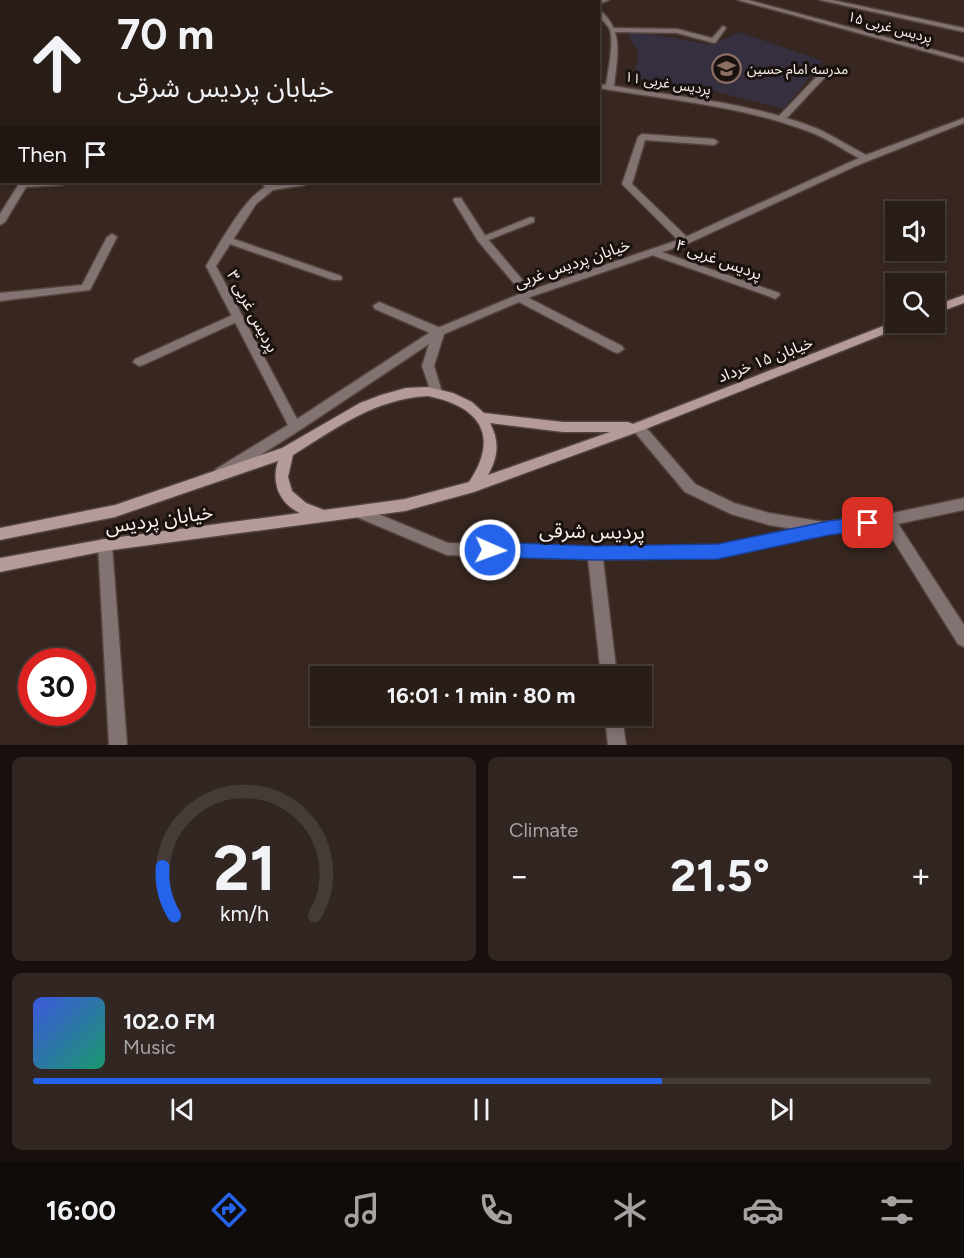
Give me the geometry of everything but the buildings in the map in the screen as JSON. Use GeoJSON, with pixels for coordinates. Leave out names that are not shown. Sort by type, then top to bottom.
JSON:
{"type":"FeatureCollection","features":[{"type":"Feature","properties":{"kind":"street","name":"پردیس غربی ۱۵"},"geometry":{"type":"LineString","coordinates":[[741,0],[964,60]]}},
{"type":"Feature","properties":{"kind":"street"},"geometry":{"type":"LineString","coordinates":[[823,0],[964,30]]}},
{"type":"Feature","properties":{"kind":"street"},"geometry":{"type":"LineString","coordinates":[[600,14],[612,30],[614,53],[610,87]]}},
{"type":"Feature","properties":{"kind":"street"},"geometry":{"type":"LineString","coordinates":[[612,30],[676,31],[714,41],[723,28]]}},
{"type":"Feature","properties":{"kind":"street"},"geometry":{"type":"LineString","coordinates":[[781,119],[824,74]]}},
{"type":"Feature","properties":{"kind":"street","name":"پردیس غربی ۱۱"},"geometry":{"type":"LineString","coordinates":[[600,86],[729,107],[781,119],[816,131],[866,159]]}},
{"type":"Feature","properties":{"kind":"street","name":"خیابان پردیس غربی"},"geometry":{"type":"LineString","coordinates":[[212,478],[295,427],[439,332],[525,296],[685,241],[866,159],[964,120]]}},
{"type":"Feature","properties":{"kind":"street"},"geometry":{"type":"LineString","coordinates":[[685,241],[627,184],[642,137],[714,142]]}},
{"type":"Feature","properties":{"kind":"street"},"geometry":{"type":"LineString","coordinates":[[0,222],[23,183]]}},
{"type":"Feature","properties":{"kind":"street","name":"پردیس غربی ۳"},"geometry":{"type":"LineString","coordinates":[[293,183],[268,185],[252,201],[211,266],[295,427]]}},
{"type":"Feature","properties":{"kind":"street"},"geometry":{"type":"LineString","coordinates":[[458,200],[482,239],[525,296],[618,349]]}},
{"type":"Feature","properties":{"kind":"street"},"geometry":{"type":"LineString","coordinates":[[482,239],[531,220]]}},
{"type":"Feature","properties":{"kind":"street"},"geometry":{"type":"LineString","coordinates":[[0,297],[86,288],[111,237]]}},
{"type":"Feature","properties":{"kind":"street"},"geometry":{"type":"LineString","coordinates":[[228,240],[337,278]]}},
{"type":"Feature","properties":{"kind":"street","name":"پردیس غربی ۴"},"geometry":{"type":"LineString","coordinates":[[653,252],[775,295]]}},
{"type":"Feature","properties":{"kind":"street"},"geometry":{"type":"LineString","coordinates":[[945,307],[963,301]]}},
{"type":"Feature","properties":{"kind":"street"},"geometry":{"type":"LineString","coordinates":[[379,306],[439,332],[428,366],[435,392]]}},
{"type":"Feature","properties":{"kind":"street"},"geometry":{"type":"LineString","coordinates":[[139,362],[237,317]]}},
{"type":"Feature","properties":{"kind":"street","name":"خیابان ۱۵ خرداد"},"geometry":{"type":"LineString","coordinates":[[474,486],[638,426],[885,329]]}},
{"type":"Feature","properties":{"kind":"street","name":"خیابان پردیس"},"geometry":{"type":"LineString","coordinates":[[0,534],[115,511],[286,452],[379,399],[407,391],[435,392],[462,400],[481,417]]}},
{"type":"Feature","properties":{"kind":"street"},"geometry":{"type":"LineString","coordinates":[[481,417],[563,427],[638,426],[690,488],[731,508],[769,519],[829,528],[888,520],[964,504]]}},
{"type":"Feature","properties":{"kind":"street"},"geometry":{"type":"LineString","coordinates":[[474,486],[489,464],[491,439],[481,417]]}},
{"type":"Feature","properties":{"kind":"street"},"geometry":{"type":"LineString","coordinates":[[286,452],[280,468],[281,485],[289,500],[304,511],[324,516]]}},
{"type":"Feature","properties":{"kind":"street","name":"خیابان پردیس"},"geometry":{"type":"LineString","coordinates":[[0,565],[105,545],[405,505],[474,486]]}},
{"type":"Feature","properties":{"kind":"street","name":"پردیس شرقی"},"geometry":{"type":"LineString","coordinates":[[359,512],[447,549],[595,553],[718,552],[829,528]]}},
{"type":"Feature","properties":{"kind":"street"},"geometry":{"type":"LineString","coordinates":[[888,520],[964,639]]}},
{"type":"Feature","properties":{"kind":"street"},"geometry":{"type":"LineString","coordinates":[[105,545],[118,745]]}},
{"type":"Feature","properties":{"kind":"street"},"geometry":{"type":"LineString","coordinates":[[595,553],[608,666]]}},
{"type":"Feature","properties":{"kind":"street"},"geometry":{"type":"LineString","coordinates":[[615,726],[617,745]]}},
{"type":"Feature","properties":{"kind":"shaded area","name":"مدرسه امام حسین"},"geometry":{"type":"Polygon","coordinates":[[[636,31],[711,45],[739,32],[823,61],[784,109],[710,90],[635,78],[638,52],[628,34],[636,31]]]}},
{"type":"Feature","properties":{"kind":"place","name":"مدرسه امام حسین"},"geometry":{"type":"Point","coordinates":[726,69]}},
{"type":"Feature","properties":{"kind":"route"},"geometry":{"type":"LineString","coordinates":[[490,550],[595,553],[718,552],[829,528],[868,523]]}}]}
